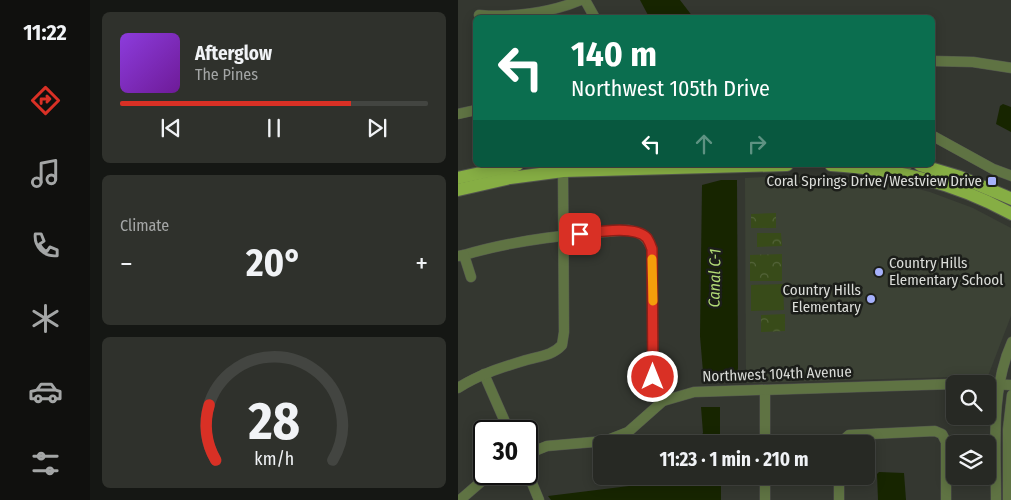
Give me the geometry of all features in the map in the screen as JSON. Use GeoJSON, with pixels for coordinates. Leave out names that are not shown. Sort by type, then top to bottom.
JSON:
{"type":"FeatureCollection","features":[{"type":"Feature","properties":{"kind":"main road"},"geometry":{"type":"LineString","coordinates":[[458,178],[508,167]]}},
{"type":"Feature","properties":{"kind":"main road"},"geometry":{"type":"LineString","coordinates":[[458,190],[563,167]]}},
{"type":"Feature","properties":{"kind":"main road"},"geometry":{"type":"LineString","coordinates":[[904,167],[1012,214]]}},
{"type":"Feature","properties":{"kind":"main road"},"geometry":{"type":"LineString","coordinates":[[927,167],[960,177],[1012,199]]}},
{"type":"Feature","properties":{"kind":"street"},"geometry":{"type":"LineString","coordinates":[[504,15],[564,7],[580,0]]}},
{"type":"Feature","properties":{"kind":"street"},"geometry":{"type":"LineString","coordinates":[[585,0],[593,15]]}},
{"type":"Feature","properties":{"kind":"street"},"geometry":{"type":"LineString","coordinates":[[935,61],[973,62],[1012,68]]}},
{"type":"Feature","properties":{"kind":"street"},"geometry":{"type":"LineString","coordinates":[[458,114],[473,111]]}},
{"type":"Feature","properties":{"kind":"street"},"geometry":{"type":"LineString","coordinates":[[935,137],[993,169],[1012,176]]}},
{"type":"Feature","properties":{"kind":"street"},"geometry":{"type":"LineString","coordinates":[[458,388],[484,374],[548,355],[562,345],[564,332],[563,167]]}},
{"type":"Feature","properties":{"kind":"street"},"geometry":{"type":"LineString","coordinates":[[471,277],[461,255],[492,247],[564,235],[629,230],[639,232],[647,238],[652,249],[653,377],[662,401]]}},
{"type":"Feature","properties":{"kind":"street"},"geometry":{"type":"LineString","coordinates":[[996,500],[996,424],[1000,384],[1012,342]]}},
{"type":"Feature","properties":{"kind":"street"},"geometry":{"type":"LineString","coordinates":[[484,374],[504,420]]}},
{"type":"Feature","properties":{"kind":"street","name":"Northwest 104th Avenue"},"geometry":{"type":"LineString","coordinates":[[538,450],[547,446],[605,441],[628,432],[662,401],[694,392],[946,384]]}},
{"type":"Feature","properties":{"kind":"street"},"geometry":{"type":"LineString","coordinates":[[996,384],[1012,385]]}},
{"type":"Feature","properties":{"kind":"street"},"geometry":{"type":"LineString","coordinates":[[765,390],[765,435]]}},
{"type":"Feature","properties":{"kind":"street"},"geometry":{"type":"LineString","coordinates":[[1008,500],[1008,428],[1012,395]]}},
{"type":"Feature","properties":{"kind":"street"},"geometry":{"type":"LineString","coordinates":[[850,435],[935,431],[942,434],[946,442],[946,500]]}},
{"type":"Feature","properties":{"kind":"street"},"geometry":{"type":"LineString","coordinates":[[460,500],[477,485]]}},
{"type":"Feature","properties":{"kind":"street"},"geometry":{"type":"LineString","coordinates":[[533,485],[539,500]]}},
{"type":"Feature","properties":{"kind":"street"},"geometry":{"type":"LineString","coordinates":[[765,485],[765,500]]}},
{"type":"Feature","properties":{"kind":"street"},"geometry":{"type":"LineString","coordinates":[[839,485],[839,500]]}},
{"type":"Feature","properties":{"kind":"shaded area","name":"Country Hills Elementary School"},"geometry":{"type":"Polygon","coordinates":[[[802,175],[887,181],[930,192],[973,208],[1011,228],[1011,316],[988,375],[746,383],[745,178],[802,175]]]}},
{"type":"Feature","properties":{"kind":"green space"},"geometry":{"type":"Polygon","coordinates":[[[776,213],[776,228],[751,228],[751,214],[776,213]]]}},
{"type":"Feature","properties":{"kind":"green space"},"geometry":{"type":"Polygon","coordinates":[[[757,233],[781,233],[782,246],[757,247],[757,233]]]}},
{"type":"Feature","properties":{"kind":"green space"},"geometry":{"type":"Polygon","coordinates":[[[782,254],[782,281],[750,281],[750,255],[782,254]]]}},
{"type":"Feature","properties":{"kind":"green space"},"geometry":{"type":"Polygon","coordinates":[[[783,284],[784,310],[751,311],[751,285],[783,284]]]}},
{"type":"Feature","properties":{"kind":"green space"},"geometry":{"type":"Polygon","coordinates":[[[785,314],[785,331],[761,332],[761,315],[785,314]]]}},
{"type":"Feature","properties":{"kind":"water"},"geometry":{"type":"Polygon","coordinates":[[[640,0],[680,0],[691,15],[648,15],[640,0]]]}},
{"type":"Feature","properties":{"kind":"water"},"geometry":{"type":"Polygon","coordinates":[[[1003,104],[1011,107],[1011,132],[996,124],[1000,106],[1003,104]]]}},
{"type":"Feature","properties":{"kind":"water","name":"Canal C-1"},"geometry":{"type":"Polygon","coordinates":[[[721,180],[737,180],[738,368],[737,373],[708,381],[703,372],[700,336],[702,185],[721,180]]]}},
{"type":"Feature","properties":{"kind":"water"},"geometry":{"type":"Polygon","coordinates":[[[701,407],[720,407],[720,435],[702,435],[701,407]]]}},
{"type":"Feature","properties":{"kind":"water"},"geometry":{"type":"Polygon","coordinates":[[[879,472],[904,473],[906,500],[878,500],[877,474],[879,472]]]}},
{"type":"Feature","properties":{"kind":"water"},"geometry":{"type":"Polygon","coordinates":[[[721,485],[721,500],[551,500],[548,496],[629,486],[721,485]]]}},
{"type":"Feature","properties":{"kind":"slow traffic"},"geometry":{"type":"LineString","coordinates":[[652,259],[653,301]]}},
{"type":"Feature","properties":{"kind":"place","name":"Coral Springs Drive/Westview Drive"},"geometry":{"type":"Point","coordinates":[992,181]}},
{"type":"Feature","properties":{"kind":"place","name":"Country Hills Elementary School"},"geometry":{"type":"Point","coordinates":[879,272]}},
{"type":"Feature","properties":{"kind":"place","name":"Country Hills Elementary"},"geometry":{"type":"Point","coordinates":[871,299]}},
{"type":"Feature","properties":{"kind":"route"},"geometry":{"type":"LineString","coordinates":[[580,234],[629,230],[639,232],[647,238],[652,249],[653,377]]}}]}
